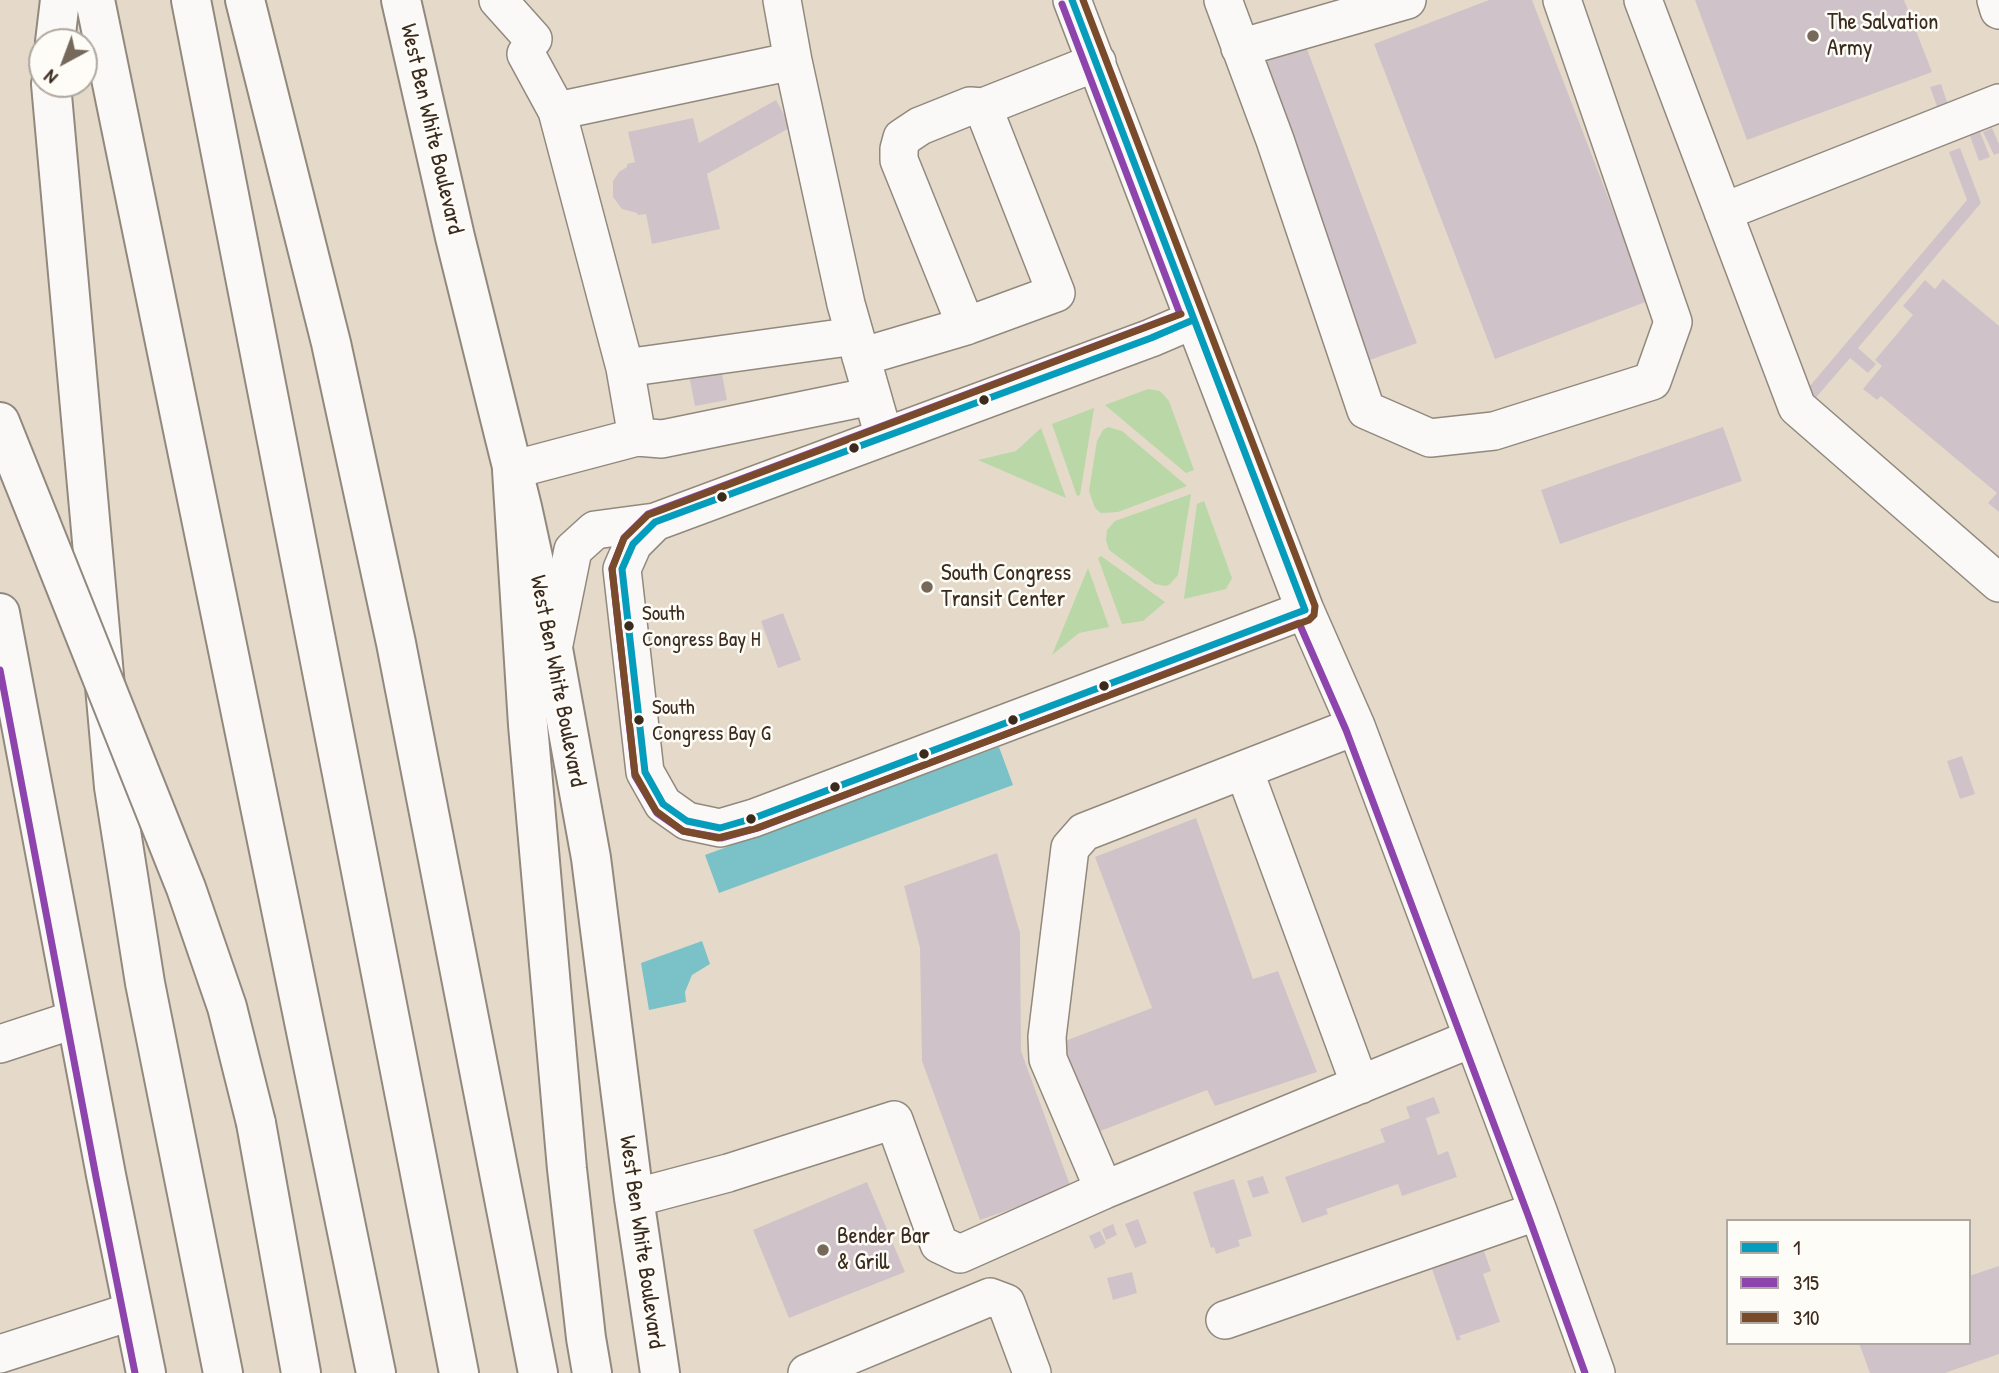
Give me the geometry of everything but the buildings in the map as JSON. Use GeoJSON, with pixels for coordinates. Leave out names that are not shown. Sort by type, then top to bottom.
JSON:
{"type":"FeatureCollection","features":[{"type":"Feature","properties":{"kind":"main road"},"geometry":{"type":"LineString","coordinates":[[57,28],[60,0]]}},
{"type":"Feature","properties":{"kind":"main road"},"geometry":{"type":"LineString","coordinates":[[95,0],[376,1373]]}},
{"type":"Feature","properties":{"kind":"main road"},"geometry":{"type":"LineString","coordinates":[[191,0],[459,1373]]}},
{"type":"Feature","properties":{"kind":"main road"},"geometry":{"type":"LineString","coordinates":[[245,0],[331,343],[396,643],[538,1373]]}},
{"type":"Feature","properties":{"kind":"main road","name":"West Ben White Boulevard"},"geometry":{"type":"LineString","coordinates":[[401,0],[553,649],[592,858],[634,1198],[660,1373]]}},
{"type":"Feature","properties":{"kind":"main road"},"geometry":{"type":"LineString","coordinates":[[52,98],[114,787],[145,984],[223,1373]]}},
{"type":"Feature","properties":{"kind":"main road"},"geometry":{"type":"LineString","coordinates":[[0,422],[186,888],[227,1007],[256,1123],[301,1373]]}},
{"type":"Feature","properties":{"kind":"main road"},"geometry":{"type":"LineString","coordinates":[[512,470],[528,725],[567,1169],[592,1373]]}},
{"type":"Feature","properties":{"kind":"main road"},"geometry":{"type":"LineString","coordinates":[[2,630],[146,1373]]}},
{"type":"Feature","properties":{"kind":"street"},"geometry":{"type":"LineString","coordinates":[[498,0],[530,46],[557,111],[625,369],[637,438]]}},
{"type":"Feature","properties":{"kind":"street"},"geometry":{"type":"LineString","coordinates":[[782,0],[846,304],[884,437]]}},
{"type":"Feature","properties":{"kind":"street"},"geometry":{"type":"LineString","coordinates":[[1072,0],[1305,610],[1356,726],[1596,1373]]}},
{"type":"Feature","properties":{"kind":"street"},"geometry":{"type":"LineString","coordinates":[[1223,0],[1275,140],[1366,410],[1430,438],[1494,431],[1652,380],[1673,322],[1562,0]]}},
{"type":"Feature","properties":{"kind":"street"},"geometry":{"type":"LineString","coordinates":[[1240,48],[1407,0]]}},
{"type":"Feature","properties":{"kind":"street"},"geometry":{"type":"LineString","coordinates":[[1643,0],[1797,407],[1999,583]]}},
{"type":"Feature","properties":{"kind":"street"},"geometry":{"type":"LineString","coordinates":[[1996,0],[1999,10]]}},
{"type":"Feature","properties":{"kind":"street"},"geometry":{"type":"LineString","coordinates":[[557,111],[793,61]]}},
{"type":"Feature","properties":{"kind":"street"},"geometry":{"type":"LineString","coordinates":[[966,326],[899,160],[902,138],[920,126],[970,106],[983,107],[1097,62]]}},
{"type":"Feature","properties":{"kind":"street"},"geometry":{"type":"LineString","coordinates":[[1723,212],[1999,103]]}},
{"type":"Feature","properties":{"kind":"street"},"geometry":{"type":"LineString","coordinates":[[625,369],[858,347],[966,326],[1056,293],[983,107]]}},
{"type":"Feature","properties":{"kind":"street"},"geometry":{"type":"LineString","coordinates":[[553,649],[573,550],[595,530],[654,522],[1151,338],[1193,320]]}},
{"type":"Feature","properties":{"kind":"street"},"geometry":{"type":"LineString","coordinates":[[512,470],[637,438],[662,439],[872,396]]}},
{"type":"Feature","properties":{"kind":"street"},"geometry":{"type":"LineString","coordinates":[[654,522],[633,544],[622,569],[645,772],[663,804],[687,821],[720,828],[765,814],[1305,610]]}},
{"type":"Feature","properties":{"kind":"street"},"geometry":{"type":"LineString","coordinates":[[1104,1190],[1048,1059],[1047,1037],[1070,848],[1084,832],[1356,726]]}},
{"type":"Feature","properties":{"kind":"street"},"geometry":{"type":"LineString","coordinates":[[1244,770],[1360,1085]]}},
{"type":"Feature","properties":{"kind":"street"},"geometry":{"type":"LineString","coordinates":[[0,1044],[76,1018]]}},
{"type":"Feature","properties":{"kind":"street"},"geometry":{"type":"LineString","coordinates":[[634,1198],[728,1173],[894,1120],[939,1244],[960,1254],[1104,1190],[1473,1038]]}},
{"type":"Feature","properties":{"kind":"street"},"geometry":{"type":"LineString","coordinates":[[1225,1320],[1538,1211]]}},
{"type":"Feature","properties":{"kind":"street"},"geometry":{"type":"LineString","coordinates":[[807,1373],[990,1297],[1006,1303],[1032,1373]]}},
{"type":"Feature","properties":{"kind":"street"},"geometry":{"type":"LineString","coordinates":[[0,1354],[133,1311]]}},
{"type":"Feature","properties":{"kind":"green space"},"geometry":{"type":"Polygon","coordinates":[[[1148,389],[1160,391],[1169,401],[1194,470],[1186,473],[1105,405],[1148,389]]]}},
{"type":"Feature","properties":{"kind":"green space"},"geometry":{"type":"Polygon","coordinates":[[[1094,408],[1080,495],[1077,496],[1052,424],[1094,408]]]}},
{"type":"Feature","properties":{"kind":"green space"},"geometry":{"type":"Polygon","coordinates":[[[1108,427],[1122,431],[1187,486],[1118,512],[1101,513],[1095,508],[1089,491],[1097,441],[1108,427]]]}},
{"type":"Feature","properties":{"kind":"green space"},"geometry":{"type":"Polygon","coordinates":[[[1041,428],[1066,498],[978,460],[1016,451],[1041,428]]]}},
{"type":"Feature","properties":{"kind":"green space"},"geometry":{"type":"Polygon","coordinates":[[[1191,494],[1178,575],[1170,584],[1155,584],[1109,550],[1107,530],[1115,521],[1191,494]]]}},
{"type":"Feature","properties":{"kind":"green space"},"geometry":{"type":"Polygon","coordinates":[[[1204,501],[1232,578],[1226,589],[1184,599],[1197,504],[1204,501]]]}},
{"type":"Feature","properties":{"kind":"green space"},"geometry":{"type":"Polygon","coordinates":[[[1101,556],[1165,602],[1143,621],[1122,624],[1098,558],[1101,556]]]}},
{"type":"Feature","properties":{"kind":"green space"},"geometry":{"type":"Polygon","coordinates":[[[1088,568],[1109,627],[1079,633],[1052,655],[1088,568]]]}},
{"type":"Feature","properties":{"kind":"water"},"geometry":{"type":"Polygon","coordinates":[[[999,747],[1013,785],[719,893],[705,855],[999,747]]]}},
{"type":"Feature","properties":{"kind":"water"},"geometry":{"type":"Polygon","coordinates":[[[702,941],[710,964],[692,975],[685,992],[686,1002],[649,1010],[641,963],[702,941]]]}},
{"type":"Feature","properties":{"kind":"transit line","name":"1"},"geometry":{"type":"LineString","coordinates":[[1072,0],[1305,610]]}},
{"type":"Feature","properties":{"kind":"transit line","name":"310"},"geometry":{"type":"LineString","coordinates":[[1083,0],[1315,606],[1314,615],[1309,620],[757,828],[718,838],[683,831],[656,811],[635,774],[612,569],[624,538],[648,515],[1181,314]]}},
{"type":"Feature","properties":{"kind":"transit line","name":"315"},"geometry":{"type":"LineString","coordinates":[[1062,4],[1180,314],[648,514],[624,538],[612,568],[635,776],[657,813],[683,831],[722,838],[758,828],[1299,623],[1346,730],[1585,1373]]}},
{"type":"Feature","properties":{"kind":"transit line","name":"1"},"geometry":{"type":"LineString","coordinates":[[1193,320],[655,522],[633,544],[622,569],[645,772],[663,804],[687,821],[720,828],[754,818],[1305,610]]}},
{"type":"Feature","properties":{"kind":"transit line","name":"315"},"geometry":{"type":"LineString","coordinates":[[0,670],[135,1373]]}},
{"type":"Feature","properties":{"kind":"place","name":"The Salvation Army"},"geometry":{"type":"Point","coordinates":[1813,36]}},
{"type":"Feature","properties":{"kind":"place","name":"South Congress Transit Center"},"geometry":{"type":"Point","coordinates":[927,587]}},
{"type":"Feature","properties":{"kind":"place","name":"South Congress Bay H"},"geometry":{"type":"Point","coordinates":[629,626]}},
{"type":"Feature","properties":{"kind":"place","name":"South Congress Bay G"},"geometry":{"type":"Point","coordinates":[639,720]}},
{"type":"Feature","properties":{"kind":"place","name":"Bender Bar & Grill"},"geometry":{"type":"Point","coordinates":[823,1250]}}]}
